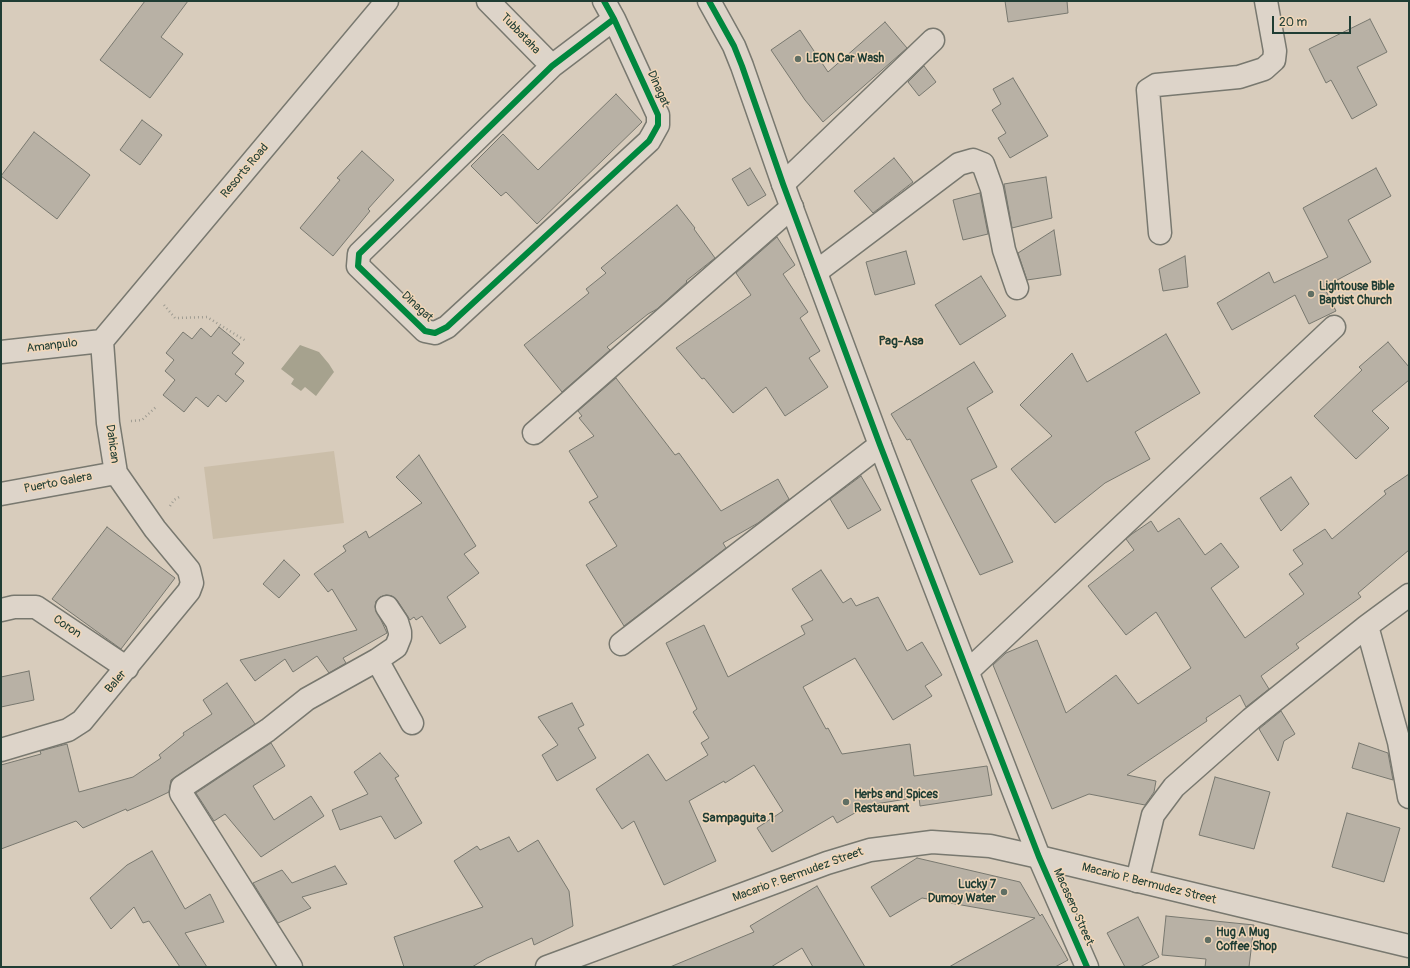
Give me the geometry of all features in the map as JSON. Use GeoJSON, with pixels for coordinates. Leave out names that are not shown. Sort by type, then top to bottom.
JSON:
{"type":"FeatureCollection","features":[{"type":"Feature","properties":{"kind":"street","name":"Resorts Road"},"geometry":{"type":"LineString","coordinates":[[102,341],[387,1]]}},
{"type":"Feature","properties":{"kind":"street","name":"Tubbataha"},"geometry":{"type":"LineString","coordinates":[[488,1],[552,66]]}},
{"type":"Feature","properties":{"kind":"street","name":"Macasero Street"},"geometry":{"type":"LineString","coordinates":[[709,1],[734,46],[783,184],[880,445],[968,671],[1038,857],[1087,967]]}},
{"type":"Feature","properties":{"kind":"street"},"geometry":{"type":"LineString","coordinates":[[1160,233],[1148,90],[1156,85],[1239,77],[1264,69],[1274,60],[1275,51],[1266,1]]}},
{"type":"Feature","properties":{"kind":"street","name":"Dinagat"},"geometry":{"type":"LineString","coordinates":[[609,10],[658,115],[658,125],[649,141],[447,327],[435,333],[425,332],[358,266],[359,254],[609,10]]}},
{"type":"Feature","properties":{"kind":"street"},"geometry":{"type":"LineString","coordinates":[[783,184],[933,40]]}},
{"type":"Feature","properties":{"kind":"street"},"geometry":{"type":"LineString","coordinates":[[816,272],[959,164],[973,160],[983,164],[992,189],[1004,250],[1017,288]]}},
{"type":"Feature","properties":{"kind":"street"},"geometry":{"type":"LineString","coordinates":[[534,433],[792,207]]}},
{"type":"Feature","properties":{"kind":"street"},"geometry":{"type":"LineString","coordinates":[[968,671],[1334,327]]}},
{"type":"Feature","properties":{"kind":"street","name":"Amanpulo"},"geometry":{"type":"LineString","coordinates":[[1,352],[102,341]]}},
{"type":"Feature","properties":{"kind":"street","name":"Dahican"},"geometry":{"type":"LineString","coordinates":[[102,341],[108,422],[116,473],[155,529],[189,570]]}},
{"type":"Feature","properties":{"kind":"street"},"geometry":{"type":"LineString","coordinates":[[621,644],[880,445]]}},
{"type":"Feature","properties":{"kind":"street","name":"Puerto Galera"},"geometry":{"type":"LineString","coordinates":[[1,494],[116,473]]}},
{"type":"Feature","properties":{"kind":"street","name":"Baler"},"geometry":{"type":"LineString","coordinates":[[1,750],[74,727],[82,721],[189,591],[192,583],[189,570]]}},
{"type":"Feature","properties":{"kind":"street"},"geometry":{"type":"LineString","coordinates":[[1137,881],[1153,815],[1174,787],[1251,719],[1367,626],[1409,595]]}},
{"type":"Feature","properties":{"kind":"street","name":"Coron"},"geometry":{"type":"LineString","coordinates":[[1,610],[14,607],[36,607],[127,668]]}},
{"type":"Feature","properties":{"kind":"street"},"geometry":{"type":"LineString","coordinates":[[291,967],[181,793],[182,787],[268,730],[307,699],[377,660],[396,647],[400,637],[397,622],[387,607]]}},
{"type":"Feature","properties":{"kind":"street"},"geometry":{"type":"LineString","coordinates":[[1367,626],[1399,742],[1409,797]]}},
{"type":"Feature","properties":{"kind":"street"},"geometry":{"type":"LineString","coordinates":[[377,660],[412,723]]}},
{"type":"Feature","properties":{"kind":"street","name":"Macario P. Bermudez Street"},"geometry":{"type":"LineString","coordinates":[[547,967],[827,863],[870,850],[912,844],[963,843],[990,846],[1409,946]]}},
{"type":"Feature","properties":{"kind":"path"},"geometry":{"type":"LineString","coordinates":[[146,289],[166,306],[175,318],[207,317],[246,341]]}},
{"type":"Feature","properties":{"kind":"shaded area"},"geometry":{"type":"Polygon","coordinates":[[[300,345],[319,352],[334,372],[316,396],[305,387],[301,391],[291,384],[294,379],[281,369],[300,345]]]}},
{"type":"Feature","properties":{"kind":"shaded area"},"geometry":{"type":"Polygon","coordinates":[[[334,451],[344,523],[213,539],[204,467],[334,451]]]}},
{"type":"Feature","properties":{"kind":"building"},"geometry":{"type":"Polygon","coordinates":[[[145,1],[188,1],[161,37],[183,54],[150,98],[100,60],[145,1]]]}},
{"type":"Feature","properties":{"kind":"building"},"geometry":{"type":"Polygon","coordinates":[[[1005,1],[1067,1],[1068,13],[1008,22],[1005,1]]]}},
{"type":"Feature","properties":{"kind":"building"},"geometry":{"type":"Polygon","coordinates":[[[1370,19],[1387,52],[1357,67],[1377,105],[1352,119],[1331,80],[1326,83],[1309,49],[1370,19]]]}},
{"type":"Feature","properties":{"kind":"building"},"geometry":{"type":"Polygon","coordinates":[[[885,22],[907,48],[823,122],[805,100],[771,50],[800,30],[828,72],[885,22]]]}},
{"type":"Feature","properties":{"kind":"building"},"geometry":{"type":"Polygon","coordinates":[[[924,66],[936,82],[919,96],[908,82],[924,66]]]}},
{"type":"Feature","properties":{"kind":"building"},"geometry":{"type":"Polygon","coordinates":[[[1013,78],[1048,136],[1010,158],[998,138],[1006,133],[992,110],[1001,104],[993,89],[1013,78]]]}},
{"type":"Feature","properties":{"kind":"building"},"geometry":{"type":"Polygon","coordinates":[[[616,94],[642,122],[537,224],[506,192],[501,196],[471,166],[503,134],[538,170],[616,94]]]}},
{"type":"Feature","properties":{"kind":"building"},"geometry":{"type":"Polygon","coordinates":[[[142,120],[162,135],[140,165],[120,150],[142,120]]]}},
{"type":"Feature","properties":{"kind":"building"},"geometry":{"type":"Polygon","coordinates":[[[34,132],[90,175],[57,219],[1,176],[34,132]]]}},
{"type":"Feature","properties":{"kind":"building"},"geometry":{"type":"Polygon","coordinates":[[[362,151],[394,180],[368,209],[370,211],[333,256],[300,228],[340,180],[337,178],[362,151]]]}},
{"type":"Feature","properties":{"kind":"building"},"geometry":{"type":"Polygon","coordinates":[[[894,158],[913,182],[873,213],[854,191],[894,158]]]}},
{"type":"Feature","properties":{"kind":"building"},"geometry":{"type":"Polygon","coordinates":[[[750,168],[766,195],[748,206],[732,179],[750,168]]]}},
{"type":"Feature","properties":{"kind":"building"},"geometry":{"type":"Polygon","coordinates":[[[1376,168],[1391,196],[1348,220],[1371,262],[1324,287],[1336,311],[1309,324],[1295,295],[1232,330],[1217,303],[1269,272],[1274,283],[1328,257],[1303,208],[1376,168]]]}},
{"type":"Feature","properties":{"kind":"building"},"geometry":{"type":"Polygon","coordinates":[[[1046,177],[1052,218],[1012,228],[1004,184],[1046,177]]]}},
{"type":"Feature","properties":{"kind":"building"},"geometry":{"type":"Polygon","coordinates":[[[980,193],[988,234],[963,240],[953,200],[980,193]]]}},
{"type":"Feature","properties":{"kind":"building"},"geometry":{"type":"Polygon","coordinates":[[[677,205],[695,228],[694,229],[715,258],[686,281],[687,282],[657,309],[648,314],[607,347],[610,350],[562,392],[524,345],[589,293],[586,289],[606,273],[601,268],[677,205]]]}},
{"type":"Feature","properties":{"kind":"building"},"geometry":{"type":"Polygon","coordinates":[[[1054,230],[1061,275],[1027,280],[1018,253],[1054,230]]]}},
{"type":"Feature","properties":{"kind":"building"},"geometry":{"type":"Polygon","coordinates":[[[777,237],[795,265],[783,274],[808,312],[800,318],[820,351],[809,358],[828,387],[785,416],[766,387],[733,413],[704,378],[702,379],[676,348],[751,295],[736,273],[777,237]]]}},
{"type":"Feature","properties":{"kind":"building"},"geometry":{"type":"Polygon","coordinates":[[[906,251],[915,284],[875,295],[866,262],[906,251]]]}},
{"type":"Feature","properties":{"kind":"building"},"geometry":{"type":"Polygon","coordinates":[[[1185,256],[1188,287],[1163,291],[1159,269],[1185,256]]]}},
{"type":"Feature","properties":{"kind":"building"},"geometry":{"type":"Polygon","coordinates":[[[981,276],[1006,316],[960,345],[935,305],[981,276]]]}},
{"type":"Feature","properties":{"kind":"building"},"geometry":{"type":"Polygon","coordinates":[[[219,327],[240,344],[232,353],[244,363],[235,374],[244,381],[226,402],[218,395],[208,407],[196,397],[184,412],[163,395],[175,380],[165,371],[174,360],[166,353],[183,332],[192,339],[201,328],[211,337],[219,327]]]}},
{"type":"Feature","properties":{"kind":"building"},"geometry":{"type":"Polygon","coordinates":[[[1166,334],[1200,393],[1135,432],[1150,459],[1105,483],[1055,523],[1011,469],[1052,436],[1020,405],[1072,353],[1087,382],[1166,334]]]}},
{"type":"Feature","properties":{"kind":"building"},"geometry":{"type":"Polygon","coordinates":[[[1388,342],[1409,367],[1409,380],[1372,411],[1389,428],[1356,459],[1314,416],[1362,370],[1359,367],[1388,342]]]}},
{"type":"Feature","properties":{"kind":"building"},"geometry":{"type":"Polygon","coordinates":[[[974,362],[993,392],[967,408],[997,467],[971,480],[1013,562],[980,575],[910,439],[907,440],[891,414],[974,362]]]}},
{"type":"Feature","properties":{"kind":"building"},"geometry":{"type":"Polygon","coordinates":[[[616,378],[675,455],[679,453],[721,511],[778,479],[789,499],[758,523],[723,543],[726,548],[624,626],[586,565],[617,546],[589,502],[598,497],[569,451],[594,436],[579,418],[582,416],[578,411],[616,378]]]}},
{"type":"Feature","properties":{"kind":"building"},"geometry":{"type":"Polygon","coordinates":[[[419,455],[476,546],[464,554],[479,573],[447,597],[466,627],[440,644],[422,616],[416,620],[414,617],[410,620],[397,600],[392,596],[386,595],[380,597],[376,601],[375,607],[387,633],[343,658],[346,663],[329,673],[317,656],[293,672],[285,659],[255,681],[240,660],[357,630],[332,589],[328,592],[314,574],[346,551],[343,546],[366,531],[369,538],[422,503],[396,477],[419,455]]]}},
{"type":"Feature","properties":{"kind":"building"},"geometry":{"type":"Polygon","coordinates":[[[1409,474],[1409,550],[1358,593],[1361,597],[1296,644],[1299,648],[1261,676],[1269,689],[1246,707],[1240,695],[1206,718],[1207,721],[1127,775],[1156,781],[1154,792],[1145,805],[1089,794],[1052,809],[993,665],[1006,653],[1037,640],[1066,713],[1116,675],[1138,704],[1191,668],[1156,612],[1126,635],[1088,586],[1134,550],[1126,539],[1151,521],[1158,532],[1179,518],[1205,555],[1221,543],[1239,567],[1211,588],[1245,638],[1304,594],[1289,574],[1303,564],[1293,550],[1325,529],[1332,539],[1386,494],[1384,491],[1409,474]]]}},
{"type":"Feature","properties":{"kind":"building"},"geometry":{"type":"Polygon","coordinates":[[[861,476],[881,510],[848,529],[830,499],[861,476]]]}},
{"type":"Feature","properties":{"kind":"building"},"geometry":{"type":"Polygon","coordinates":[[[1291,477],[1309,504],[1281,531],[1260,498],[1291,477]]]}},
{"type":"Feature","properties":{"kind":"building"},"geometry":{"type":"Polygon","coordinates":[[[107,527],[175,578],[121,649],[52,599],[107,527]]]}},
{"type":"Feature","properties":{"kind":"building"},"geometry":{"type":"Polygon","coordinates":[[[284,560],[300,575],[279,598],[263,584],[284,560]]]}},
{"type":"Feature","properties":{"kind":"building"},"geometry":{"type":"Polygon","coordinates":[[[821,570],[843,603],[851,598],[856,606],[878,597],[907,651],[922,642],[942,675],[925,686],[932,696],[893,720],[855,658],[803,687],[826,729],[828,728],[842,754],[910,744],[914,776],[987,766],[992,795],[920,806],[919,797],[869,805],[837,823],[833,816],[772,852],[757,828],[783,811],[754,765],[725,783],[724,781],[689,801],[716,861],[664,885],[634,821],[622,829],[596,789],[648,754],[666,781],[708,755],[701,743],[709,738],[693,712],[697,709],[666,643],[704,625],[728,677],[805,634],[801,626],[813,620],[792,589],[821,570]]]}},
{"type":"Feature","properties":{"kind":"building"},"geometry":{"type":"Polygon","coordinates":[[[29,671],[34,700],[1,707],[1,677],[29,671]]]}},
{"type":"Feature","properties":{"kind":"building"},"geometry":{"type":"Polygon","coordinates":[[[227,683],[255,724],[171,780],[169,792],[127,811],[126,809],[83,828],[76,821],[1,849],[1,765],[41,754],[40,751],[67,744],[79,792],[133,777],[161,758],[159,755],[184,735],[183,733],[212,714],[203,700],[227,683]]]}},
{"type":"Feature","properties":{"kind":"building"},"geometry":{"type":"Polygon","coordinates":[[[572,703],[584,725],[578,728],[596,758],[557,781],[542,755],[558,745],[538,717],[572,703]]]}},
{"type":"Feature","properties":{"kind":"building"},"geometry":{"type":"Polygon","coordinates":[[[1281,711],[1295,734],[1284,741],[1278,761],[1259,729],[1281,711]]]}},
{"type":"Feature","properties":{"kind":"building"},"geometry":{"type":"Polygon","coordinates":[[[271,743],[285,766],[253,786],[274,820],[311,796],[324,816],[261,857],[225,814],[214,821],[196,793],[271,743]]]}},
{"type":"Feature","properties":{"kind":"building"},"geometry":{"type":"Polygon","coordinates":[[[1359,743],[1388,753],[1393,780],[1352,768],[1359,743]]]}},
{"type":"Feature","properties":{"kind":"building"},"geometry":{"type":"Polygon","coordinates":[[[380,753],[399,776],[395,778],[422,823],[395,839],[381,816],[340,830],[332,810],[368,794],[354,772],[380,753]]]}},
{"type":"Feature","properties":{"kind":"building"},"geometry":{"type":"Polygon","coordinates":[[[1215,777],[1270,792],[1254,849],[1199,835],[1215,777]]]}},
{"type":"Feature","properties":{"kind":"building"},"geometry":{"type":"Polygon","coordinates":[[[1347,813],[1400,828],[1384,882],[1332,867],[1347,813]]]}},
{"type":"Feature","properties":{"kind":"building"},"geometry":{"type":"Polygon","coordinates":[[[509,837],[518,852],[538,840],[569,891],[573,926],[534,945],[532,938],[487,958],[472,967],[404,967],[394,937],[483,907],[454,861],[477,846],[480,850],[509,837]]]}},
{"type":"Feature","properties":{"kind":"building"},"geometry":{"type":"Polygon","coordinates":[[[152,851],[185,909],[210,894],[224,922],[185,933],[207,967],[180,967],[149,921],[143,923],[134,907],[111,929],[90,898],[127,865],[152,851]]]}},
{"type":"Feature","properties":{"kind":"building"},"geometry":{"type":"Polygon","coordinates":[[[917,858],[1020,882],[1040,916],[1042,914],[1068,960],[1055,967],[949,967],[1035,918],[922,898],[890,917],[871,887],[917,858]]]}},
{"type":"Feature","properties":{"kind":"building"},"geometry":{"type":"Polygon","coordinates":[[[335,866],[347,884],[302,897],[311,908],[278,923],[253,883],[282,870],[292,883],[335,866]]]}},
{"type":"Feature","properties":{"kind":"building"},"geometry":{"type":"Polygon","coordinates":[[[817,886],[865,967],[813,967],[802,948],[771,967],[670,967],[754,932],[750,926],[817,886]]]}},
{"type":"Feature","properties":{"kind":"building","name":"Hug A Mug Coffee Shop"},"geometry":{"type":"Polygon","coordinates":[[[1166,916],[1254,925],[1249,967],[1205,967],[1206,959],[1162,955],[1166,916]]]}},
{"type":"Feature","properties":{"kind":"building"},"geometry":{"type":"Polygon","coordinates":[[[1138,917],[1159,957],[1140,967],[1125,967],[1107,933],[1138,917]]]}},
{"type":"Feature","properties":{"kind":"cycle path"},"geometry":{"type":"LineString","coordinates":[[604,1],[614,19],[658,115],[658,125],[649,141],[447,327],[435,333],[425,331],[358,266],[359,254],[552,66],[614,19]]}},
{"type":"Feature","properties":{"kind":"cycle path"},"geometry":{"type":"LineString","coordinates":[[709,1],[734,46],[742,66],[783,184],[880,445],[1039,857],[1087,967]]}},
{"type":"Feature","properties":{"kind":"place","name":"LEON Car Wash"},"geometry":{"type":"Point","coordinates":[798,59]}},
{"type":"Feature","properties":{"kind":"place","name":"Lightouse Bible Baptist Church"},"geometry":{"type":"Point","coordinates":[1311,294]}},
{"type":"Feature","properties":{"kind":"place","name":"Herbs and Spices Restaurant"},"geometry":{"type":"Point","coordinates":[846,802]}},
{"type":"Feature","properties":{"kind":"place","name":"Lucky 7 Dumoy Water"},"geometry":{"type":"Point","coordinates":[1004,892]}},
{"type":"Feature","properties":{"kind":"place","name":"Hug A Mug Coffee Shop"},"geometry":{"type":"Point","coordinates":[1208,940]}},
{"type":"Feature","properties":{"kind":"district","name":"Pag-Asa"},"geometry":{"type":"Point","coordinates":[901,342]}},
{"type":"Feature","properties":{"kind":"district","name":"Sampaguita 1"},"geometry":{"type":"Point","coordinates":[738,819]}}]}
